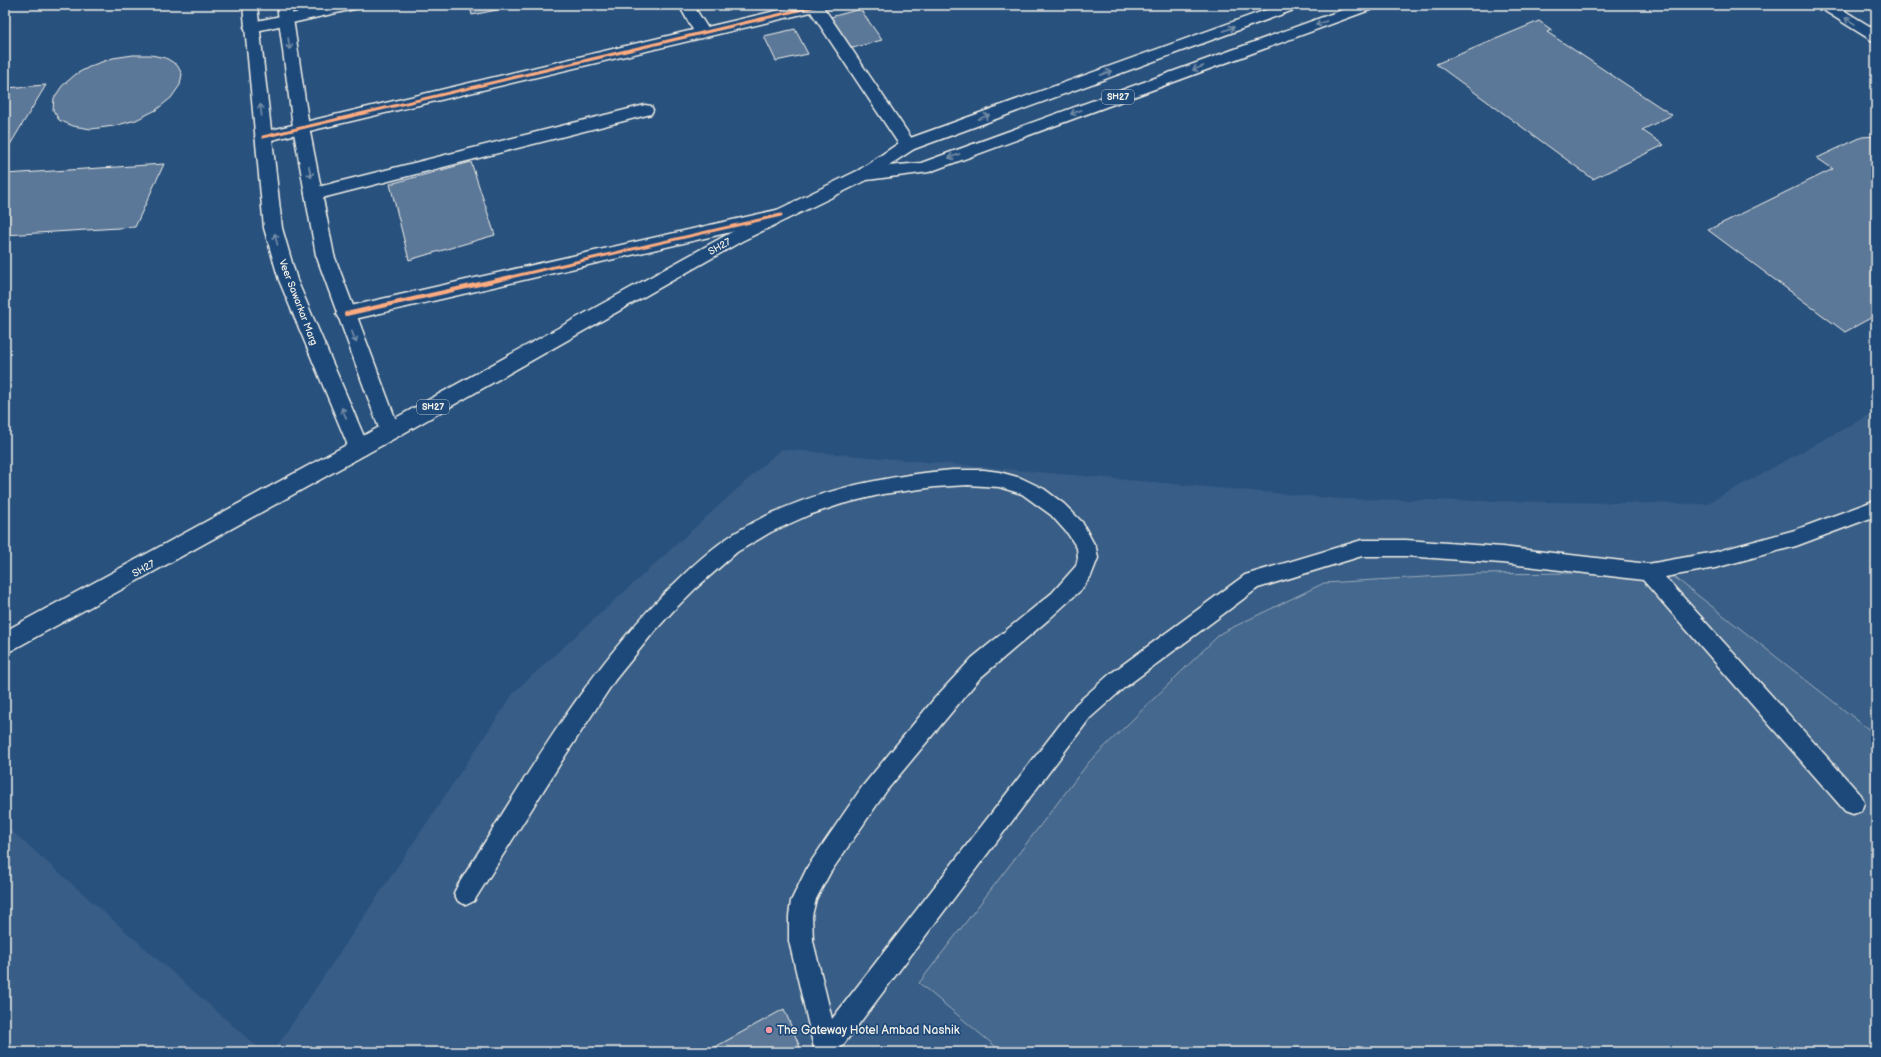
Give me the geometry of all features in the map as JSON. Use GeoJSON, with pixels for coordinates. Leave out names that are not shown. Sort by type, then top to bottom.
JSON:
{"type":"FeatureCollection","features":[{"type":"Feature","properties":{"kind":"street","name":"Veer Sawarkar Marg"},"geometry":{"type":"LineString","coordinates":[[250,5],[273,228],[286,273],[359,448]]}},
{"type":"Feature","properties":{"kind":"street"},"geometry":{"type":"LineString","coordinates":[[252,27],[285,13],[354,5]]}},
{"type":"Feature","properties":{"kind":"street"},"geometry":{"type":"LineString","coordinates":[[686,5],[703,34]]}},
{"type":"Feature","properties":{"kind":"street"},"geometry":{"type":"LineString","coordinates":[[863,175],[908,145],[1294,5]]}},
{"type":"Feature","properties":{"kind":"street","name":"SH27"},"geometry":{"type":"LineString","coordinates":[[5,644],[736,237],[863,175],[923,168],[1370,5]]}},
{"type":"Feature","properties":{"kind":"street"},"geometry":{"type":"LineString","coordinates":[[1825,5],[1876,37]]}},
{"type":"Feature","properties":{"kind":"street"},"geometry":{"type":"LineString","coordinates":[[264,137],[301,127],[703,34],[796,8],[818,6],[908,145]]}},
{"type":"Feature","properties":{"kind":"street"},"geometry":{"type":"LineString","coordinates":[[285,13],[301,127],[325,255],[390,431]]}},
{"type":"Feature","properties":{"kind":"street"},"geometry":{"type":"LineString","coordinates":[[314,194],[645,110]]}},
{"type":"Feature","properties":{"kind":"street"},"geometry":{"type":"LineString","coordinates":[[346,314],[781,215]]}},
{"type":"Feature","properties":{"kind":"lane"},"geometry":{"type":"LineString","coordinates":[[466,893],[584,706],[616,662],[642,630],[679,592],[710,563],[742,538],[779,519],[815,505],[863,491],[891,485],[960,477],[984,477],[1009,481],[1030,489],[1051,503],[1083,537],[1088,559],[1084,570],[1075,583],[1059,599],[981,663],[960,685],[879,782],[817,873],[802,903],[800,925],[801,941],[830,1050]]}},
{"type":"Feature","properties":{"kind":"lane"},"geometry":{"type":"LineString","coordinates":[[830,1050],[1083,711],[1117,680],[1252,581],[1362,548],[1406,548],[1502,555],[1648,572],[1715,560],[1796,538],[1876,508]]}},
{"type":"Feature","properties":{"kind":"lane"},"geometry":{"type":"LineString","coordinates":[[1648,572],[1853,803]]}},
{"type":"Feature","properties":{"kind":"shaded area"},"geometry":{"type":"Polygon","coordinates":[[[1876,411],[1876,1052],[273,1052],[515,691],[781,449],[1342,499],[1706,504],[1876,411]]]}},
{"type":"Feature","properties":{"kind":"shaded area"},"geometry":{"type":"Polygon","coordinates":[[[1668,572],[1876,735],[1876,1052],[1002,1052],[919,983],[1089,762],[1221,633],[1324,583],[1476,574],[1668,572]]]}},
{"type":"Feature","properties":{"kind":"shaded area"},"geometry":{"type":"Polygon","coordinates":[[[5,825],[263,1052],[5,1052],[5,825]]]}},
{"type":"Feature","properties":{"kind":"building"},"geometry":{"type":"Polygon","coordinates":[[[458,5],[521,5],[472,15],[470,6],[458,8],[458,5]]]}},
{"type":"Feature","properties":{"kind":"building"},"geometry":{"type":"Polygon","coordinates":[[[860,9],[882,40],[849,49],[827,18],[860,9]]]}},
{"type":"Feature","properties":{"kind":"building"},"geometry":{"type":"Polygon","coordinates":[[[1539,21],[1552,30],[1547,32],[1672,115],[1642,130],[1664,145],[1593,179],[1436,64],[1539,21]]]}},
{"type":"Feature","properties":{"kind":"building"},"geometry":{"type":"Polygon","coordinates":[[[795,29],[808,54],[776,61],[764,36],[795,29]]]}},
{"type":"Feature","properties":{"kind":"building"},"geometry":{"type":"Polygon","coordinates":[[[133,55],[151,55],[166,58],[177,65],[182,74],[180,85],[171,98],[156,110],[136,120],[114,126],[91,129],[73,126],[59,120],[53,110],[54,98],[62,86],[76,74],[93,65],[113,58],[133,55]]]}},
{"type":"Feature","properties":{"kind":"building"},"geometry":{"type":"Polygon","coordinates":[[[46,85],[5,153],[5,88],[46,85]]]}},
{"type":"Feature","properties":{"kind":"building"},"geometry":{"type":"Polygon","coordinates":[[[1876,136],[1876,315],[1845,332],[1708,230],[1833,169],[1817,158],[1862,137],[1876,136]]]}},
{"type":"Feature","properties":{"kind":"building"},"geometry":{"type":"Polygon","coordinates":[[[471,162],[495,235],[409,260],[390,184],[471,162]]]}},
{"type":"Feature","properties":{"kind":"building"},"geometry":{"type":"Polygon","coordinates":[[[164,164],[135,227],[5,235],[5,174],[164,164]]]}},
{"type":"Feature","properties":{"kind":"building","name":"The Gateway Hotel Ambad Nashik"},"geometry":{"type":"Polygon","coordinates":[[[784,1009],[802,1052],[706,1052],[784,1009]]]}},
{"type":"Feature","properties":{"kind":"cycle path"},"geometry":{"type":"LineString","coordinates":[[263,137],[820,5]]}},
{"type":"Feature","properties":{"kind":"cycle path"},"geometry":{"type":"LineString","coordinates":[[346,314],[781,215]]}},
{"type":"Feature","properties":{"kind":"place","name":"The Gateway Hotel Ambad Nashik"},"geometry":{"type":"Point","coordinates":[769,1030]}}]}
